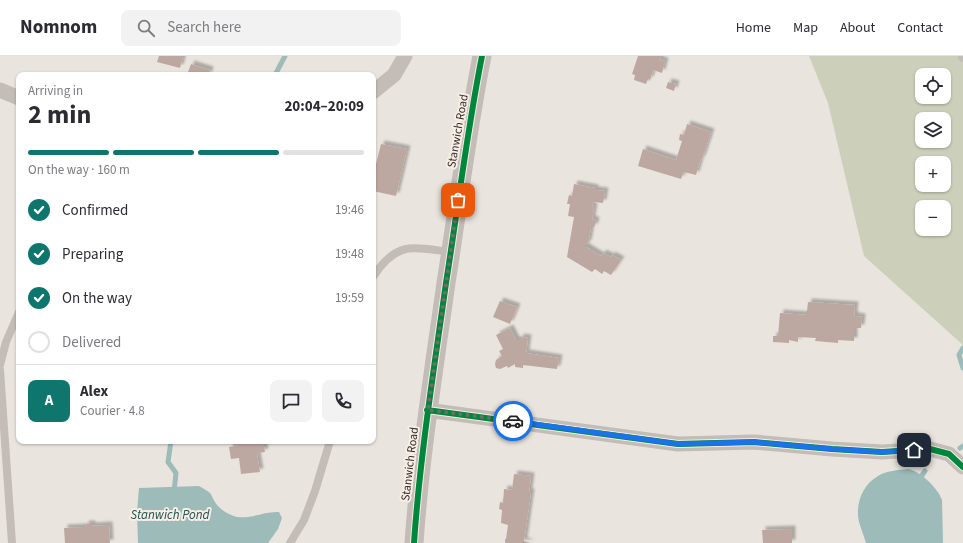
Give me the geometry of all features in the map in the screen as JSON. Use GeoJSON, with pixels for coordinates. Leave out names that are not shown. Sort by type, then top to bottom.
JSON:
{"type":"FeatureCollection","features":[{"type":"Feature","properties":{"kind":"street"},"geometry":{"type":"LineString","coordinates":[[376,90],[394,75],[405,56]]}},
{"type":"Feature","properties":{"kind":"street","name":"Stanwich Road"},"geometry":{"type":"LineString","coordinates":[[414,543],[416,504],[428,410],[463,163],[482,56]]}},
{"type":"Feature","properties":{"kind":"street"},"geometry":{"type":"LineString","coordinates":[[0,90],[16,97]]}},
{"type":"Feature","properties":{"kind":"street"},"geometry":{"type":"LineString","coordinates":[[428,410],[678,444],[754,442],[882,452],[930,449],[949,454],[963,467]]}},
{"type":"Feature","properties":{"kind":"lane"},"geometry":{"type":"LineString","coordinates":[[376,272],[381,265],[406,248],[451,252]]}},
{"type":"Feature","properties":{"kind":"lane"},"geometry":{"type":"LineString","coordinates":[[0,365],[6,342],[16,319]]}},
{"type":"Feature","properties":{"kind":"lane"},"geometry":{"type":"LineString","coordinates":[[0,370],[12,543]]}},
{"type":"Feature","properties":{"kind":"lane"},"geometry":{"type":"LineString","coordinates":[[290,543],[304,520],[315,491],[329,444]]}},
{"type":"Feature","properties":{"kind":"green space"},"geometry":{"type":"Polygon","coordinates":[[[809,56],[963,56],[963,345],[864,256],[828,103],[809,56]]]}},
{"type":"Feature","properties":{"kind":"water"},"geometry":{"type":"Polygon","coordinates":[[[908,469],[918,473],[933,485],[940,495],[942,500],[943,543],[866,543],[858,516],[859,502],[864,490],[872,480],[881,474],[908,469]]]}},
{"type":"Feature","properties":{"kind":"water","name":"Stanwich Pond"},"geometry":{"type":"Polygon","coordinates":[[[199,486],[210,493],[218,506],[228,514],[250,517],[271,512],[279,512],[282,518],[278,529],[268,543],[138,543],[137,512],[139,488],[199,486]]]}},
{"type":"Feature","properties":{"kind":"building"},"geometry":{"type":"Polygon","coordinates":[[[159,56],[183,56],[180,68],[157,62],[159,56]]]}},
{"type":"Feature","properties":{"kind":"building"},"geometry":{"type":"Polygon","coordinates":[[[638,56],[661,56],[660,60],[665,61],[662,73],[653,70],[650,80],[648,79],[646,84],[634,80],[635,75],[632,74],[638,56]]]}},
{"type":"Feature","properties":{"kind":"building"},"geometry":{"type":"Polygon","coordinates":[[[191,64],[210,70],[210,72],[188,72],[191,64]]]}},
{"type":"Feature","properties":{"kind":"building"},"geometry":{"type":"Polygon","coordinates":[[[668,82],[676,84],[674,91],[666,88],[668,82]]]}},
{"type":"Feature","properties":{"kind":"building"},"geometry":{"type":"Polygon","coordinates":[[[687,124],[711,132],[696,175],[684,172],[681,179],[638,166],[643,149],[676,160],[682,141],[679,140],[680,134],[684,135],[687,124]]]}},
{"type":"Feature","properties":{"kind":"building"},"geometry":{"type":"Polygon","coordinates":[[[381,144],[407,149],[396,196],[376,192],[376,164],[381,144]]]}},
{"type":"Feature","properties":{"kind":"building"},"geometry":{"type":"Polygon","coordinates":[[[574,184],[595,188],[595,190],[605,191],[603,203],[593,202],[592,206],[594,207],[592,219],[596,222],[594,227],[591,227],[588,244],[586,243],[586,247],[601,256],[603,253],[611,257],[612,255],[621,260],[611,275],[604,271],[602,274],[595,269],[592,272],[567,257],[574,217],[568,216],[570,204],[567,204],[569,195],[572,196],[574,184]]]}},
{"type":"Feature","properties":{"kind":"building"},"geometry":{"type":"Polygon","coordinates":[[[500,301],[517,307],[510,324],[493,317],[500,301]]]}},
{"type":"Feature","properties":{"kind":"building"},"geometry":{"type":"Polygon","coordinates":[[[808,302],[855,305],[855,316],[862,317],[861,328],[854,328],[854,341],[838,340],[838,343],[815,341],[816,338],[798,337],[798,342],[789,340],[789,343],[773,342],[773,336],[778,336],[780,313],[806,315],[808,302]]]}},
{"type":"Feature","properties":{"kind":"building"},"geometry":{"type":"Polygon","coordinates":[[[510,328],[516,340],[520,340],[520,337],[528,338],[526,353],[559,358],[557,369],[523,365],[523,368],[515,367],[515,364],[508,368],[507,366],[500,369],[496,368],[496,360],[502,356],[499,351],[503,349],[496,335],[510,328]]]}},
{"type":"Feature","properties":{"kind":"building"},"geometry":{"type":"Polygon","coordinates":[[[237,444],[264,444],[265,452],[258,453],[257,455],[260,472],[241,474],[239,458],[231,459],[229,447],[237,446],[237,444]]]}},
{"type":"Feature","properties":{"kind":"building"},"geometry":{"type":"Polygon","coordinates":[[[514,474],[531,476],[529,492],[531,492],[524,541],[531,543],[505,543],[508,525],[501,523],[502,510],[499,509],[500,502],[503,503],[504,489],[512,490],[514,474]]]}},
{"type":"Feature","properties":{"kind":"building"},"geometry":{"type":"Polygon","coordinates":[[[85,524],[92,524],[92,526],[109,525],[110,543],[65,543],[64,528],[86,527],[85,524]]]}},
{"type":"Feature","properties":{"kind":"building"},"geometry":{"type":"Polygon","coordinates":[[[792,529],[792,543],[763,543],[762,530],[792,529]]]}},
{"type":"Feature","properties":{"kind":"waterway"},"geometry":{"type":"LineString","coordinates":[[277,72],[285,56]]}},
{"type":"Feature","properties":{"kind":"waterway"},"geometry":{"type":"LineString","coordinates":[[963,348],[959,355],[963,368]]}},
{"type":"Feature","properties":{"kind":"waterway"},"geometry":{"type":"LineString","coordinates":[[171,444],[168,462],[176,473],[174,492]]}},
{"type":"Feature","properties":{"kind":"waterway"},"geometry":{"type":"LineString","coordinates":[[918,481],[925,471]]}},
{"type":"Feature","properties":{"kind":"cycle path"},"geometry":{"type":"LineString","coordinates":[[414,543],[432,380],[467,141],[482,56]]}},
{"type":"Feature","properties":{"kind":"cycle path"},"geometry":{"type":"LineString","coordinates":[[427,410],[678,444],[754,442],[882,452],[930,449],[949,454],[963,467]]}},
{"type":"Feature","properties":{"kind":"way so far"},"geometry":{"type":"LineString","coordinates":[[458,200],[428,410],[513,421]]}},
{"type":"Feature","properties":{"kind":"route"},"geometry":{"type":"LineString","coordinates":[[513,421],[678,444],[754,442],[882,452],[914,450]]}}]}
